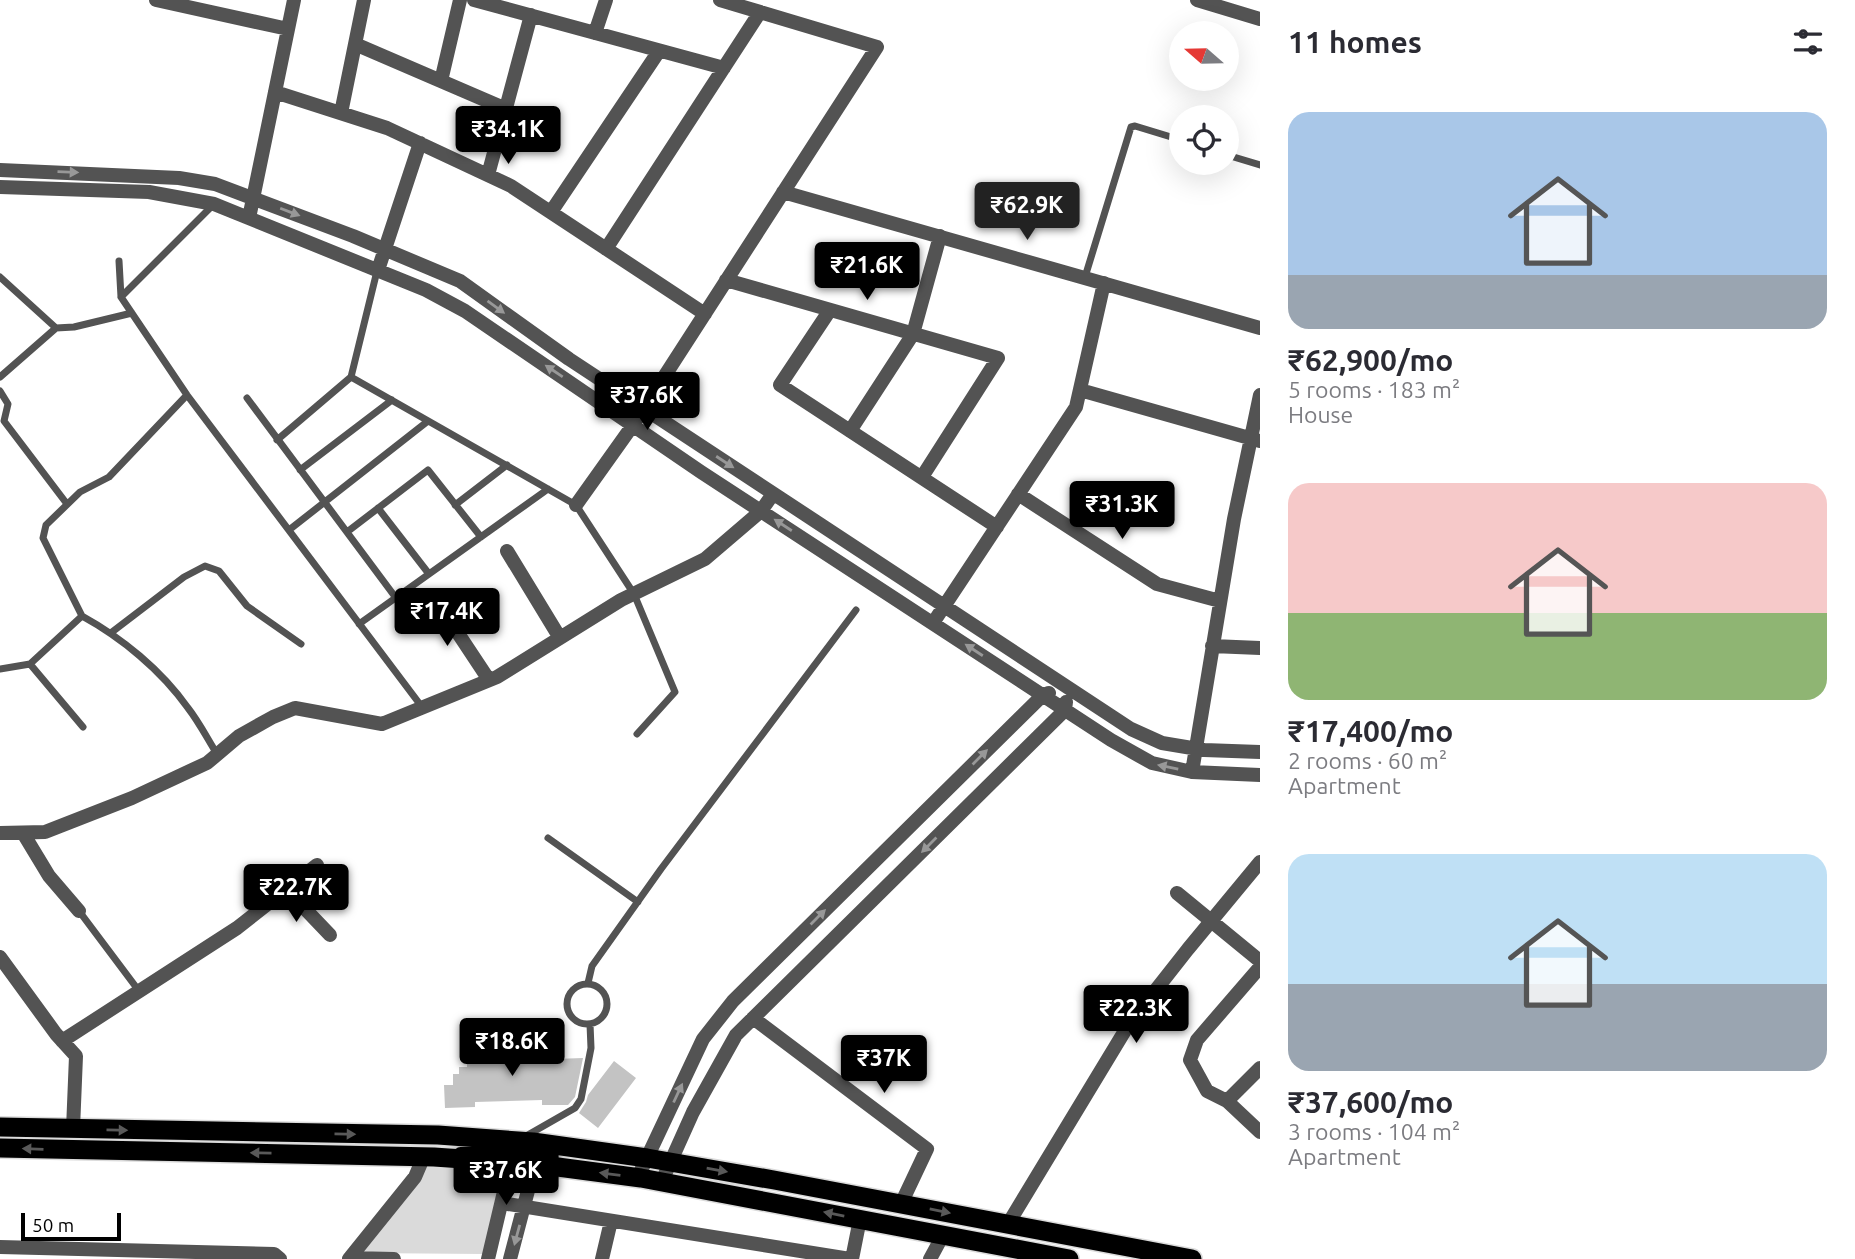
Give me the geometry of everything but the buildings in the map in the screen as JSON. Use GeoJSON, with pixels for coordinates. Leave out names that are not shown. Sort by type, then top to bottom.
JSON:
{"type":"FeatureCollection","features":[{"type":"Feature","properties":{"kind":"highway"},"geometry":{"type":"LineString","coordinates":[[0,1127],[438,1135],[519,1141],[670,1162],[1192,1259]]}},
{"type":"Feature","properties":{"kind":"highway"},"geometry":{"type":"LineString","coordinates":[[0,1148],[424,1156],[535,1164],[662,1181],[1069,1259]]}},
{"type":"Feature","properties":{"kind":"street"},"geometry":{"type":"LineString","coordinates":[[156,0],[184,3],[288,29]]}},
{"type":"Feature","properties":{"kind":"street"},"geometry":{"type":"LineString","coordinates":[[249,218],[294,0]]}},
{"type":"Feature","properties":{"kind":"street"},"geometry":{"type":"LineString","coordinates":[[341,113],[364,0]]}},
{"type":"Feature","properties":{"kind":"street"},"geometry":{"type":"LineString","coordinates":[[441,81],[460,0]]}},
{"type":"Feature","properties":{"kind":"street"},"geometry":{"type":"LineString","coordinates":[[474,0],[724,68]]}},
{"type":"Feature","properties":{"kind":"street"},"geometry":{"type":"LineString","coordinates":[[595,33],[606,0]]}},
{"type":"Feature","properties":{"kind":"street"},"geometry":{"type":"LineString","coordinates":[[576,505],[633,425],[877,47],[720,0]]}},
{"type":"Feature","properties":{"kind":"street"},"geometry":{"type":"LineString","coordinates":[[1197,0],[1260,19]]}},
{"type":"Feature","properties":{"kind":"street"},"geometry":{"type":"LineString","coordinates":[[606,249],[760,12]]}},
{"type":"Feature","properties":{"kind":"street"},"geometry":{"type":"LineString","coordinates":[[488,175],[531,15]]}},
{"type":"Feature","properties":{"kind":"street"},"geometry":{"type":"LineString","coordinates":[[355,44],[506,109]]}},
{"type":"Feature","properties":{"kind":"street"},"geometry":{"type":"LineString","coordinates":[[551,212],[659,51]]}},
{"type":"Feature","properties":{"kind":"street"},"geometry":{"type":"LineString","coordinates":[[275,92],[387,128],[511,186],[705,314]]}},
{"type":"Feature","properties":{"kind":"street"},"geometry":{"type":"LineString","coordinates":[[378,270],[420,143]]}},
{"type":"Feature","properties":{"kind":"street"},"geometry":{"type":"LineString","coordinates":[[0,170],[178,178],[215,184],[385,249],[460,281],[569,359],[1130,729],[1162,743],[1260,752]]}},
{"type":"Feature","properties":{"kind":"street"},"geometry":{"type":"LineString","coordinates":[[0,187],[149,192],[214,204],[426,290],[465,311],[761,511],[1065,710],[1152,763],[1192,772],[1260,775]]}},
{"type":"Feature","properties":{"kind":"street"},"geometry":{"type":"LineString","coordinates":[[783,192],[1260,328]]}},
{"type":"Feature","properties":{"kind":"street"},"geometry":{"type":"LineString","coordinates":[[850,431],[913,334],[940,236]]}},
{"type":"Feature","properties":{"kind":"street"},"geometry":{"type":"LineString","coordinates":[[726,280],[998,358],[922,477]]}},
{"type":"Feature","properties":{"kind":"street"},"geometry":{"type":"LineString","coordinates":[[933,623],[1076,407],[1104,283]]}},
{"type":"Feature","properties":{"kind":"street"},"geometry":{"type":"LineString","coordinates":[[830,310],[780,385],[997,527]]}},
{"type":"Feature","properties":{"kind":"street"},"geometry":{"type":"LineString","coordinates":[[1080,390],[1255,440]]}},
{"type":"Feature","properties":{"kind":"street"},"geometry":{"type":"LineString","coordinates":[[1192,772],[1220,601],[1255,440],[1260,395]]}},
{"type":"Feature","properties":{"kind":"street"},"geometry":{"type":"LineString","coordinates":[[0,833],[45,832],[132,798],[207,763],[239,736],[295,708],[382,724],[489,680],[634,594],[705,559],[761,511],[773,494]]}},
{"type":"Feature","properties":{"kind":"street"},"geometry":{"type":"LineString","coordinates":[[1018,494],[1157,584],[1220,601]]}},
{"type":"Feature","properties":{"kind":"street"},"geometry":{"type":"LineString","coordinates":[[506,551],[560,638]]}},
{"type":"Feature","properties":{"kind":"street"},"geometry":{"type":"LineString","coordinates":[[434,597],[489,680]]}},
{"type":"Feature","properties":{"kind":"street"},"geometry":{"type":"LineString","coordinates":[[1212,646],[1260,648]]}},
{"type":"Feature","properties":{"kind":"street"},"geometry":{"type":"LineString","coordinates":[[638,1177],[703,1039],[733,1001],[1043,695],[1067,687]]}},
{"type":"Feature","properties":{"kind":"street"},"geometry":{"type":"LineString","coordinates":[[662,1181],[692,1112],[736,1035],[1065,710],[1067,687]]}},
{"type":"Feature","properties":{"kind":"street"},"geometry":{"type":"LineString","coordinates":[[23,833],[49,876],[79,911]]}},
{"type":"Feature","properties":{"kind":"street"},"geometry":{"type":"LineString","coordinates":[[1007,1224],[1129,1024],[1260,862]]}},
{"type":"Feature","properties":{"kind":"street"},"geometry":{"type":"LineString","coordinates":[[62,1041],[237,928],[317,866]]}},
{"type":"Feature","properties":{"kind":"street"},"geometry":{"type":"LineString","coordinates":[[287,890],[330,935]]}},
{"type":"Feature","properties":{"kind":"street"},"geometry":{"type":"LineString","coordinates":[[1177,893],[1260,961]]}},
{"type":"Feature","properties":{"kind":"street"},"geometry":{"type":"LineString","coordinates":[[0,957],[75,1056],[73,1129]]}},
{"type":"Feature","properties":{"kind":"street"},"geometry":{"type":"LineString","coordinates":[[1260,967],[1197,1040],[1190,1060],[1207,1091],[1227,1101],[1260,1132]]}},
{"type":"Feature","properties":{"kind":"street"},"geometry":{"type":"LineString","coordinates":[[753,1018],[927,1149],[901,1204]]}},
{"type":"Feature","properties":{"kind":"street"},"geometry":{"type":"LineString","coordinates":[[1227,1101],[1260,1069]]}},
{"type":"Feature","properties":{"kind":"street"},"geometry":{"type":"LineString","coordinates":[[350,1259],[415,1177],[424,1156]]}},
{"type":"Feature","properties":{"kind":"street"},"geometry":{"type":"LineString","coordinates":[[488,1259],[511,1162]]}},
{"type":"Feature","properties":{"kind":"street"},"geometry":{"type":"LineString","coordinates":[[510,1259],[535,1164]]}},
{"type":"Feature","properties":{"kind":"street"},"geometry":{"type":"LineString","coordinates":[[502,1203],[851,1259],[860,1219]]}},
{"type":"Feature","properties":{"kind":"street"},"geometry":{"type":"LineString","coordinates":[[602,1259],[611,1221]]}},
{"type":"Feature","properties":{"kind":"street"},"geometry":{"type":"LineString","coordinates":[[930,1259],[943,1235]]}},
{"type":"Feature","properties":{"kind":"street"},"geometry":{"type":"LineString","coordinates":[[0,1247],[274,1254],[280,1259]]}},
{"type":"Feature","properties":{"kind":"street"},"geometry":{"type":"LineString","coordinates":[[350,1259],[394,1259]]}},
{"type":"Feature","properties":{"kind":"lane"},"geometry":{"type":"LineString","coordinates":[[1085,278],[1131,127],[1135,125],[1169,136]]}},
{"type":"Feature","properties":{"kind":"lane"},"geometry":{"type":"LineString","coordinates":[[1239,159],[1260,165]]}},
{"type":"Feature","properties":{"kind":"lane"},"geometry":{"type":"LineString","coordinates":[[121,297],[214,204]]}},
{"type":"Feature","properties":{"kind":"lane"},"geometry":{"type":"LineString","coordinates":[[119,261],[121,297],[187,395],[422,707]]}},
{"type":"Feature","properties":{"kind":"lane"},"geometry":{"type":"LineString","coordinates":[[277,440],[351,377],[378,270]]}},
{"type":"Feature","properties":{"kind":"lane"},"geometry":{"type":"LineString","coordinates":[[0,277],[57,328]]}},
{"type":"Feature","properties":{"kind":"lane"},"geometry":{"type":"LineString","coordinates":[[0,377],[57,328],[74,327],[132,313]]}},
{"type":"Feature","properties":{"kind":"lane"},"geometry":{"type":"LineString","coordinates":[[351,377],[576,505],[634,594],[675,692],[637,734]]}},
{"type":"Feature","properties":{"kind":"lane"},"geometry":{"type":"LineString","coordinates":[[0,391],[8,404],[4,421],[67,505]]}},
{"type":"Feature","properties":{"kind":"lane"},"geometry":{"type":"LineString","coordinates":[[187,395],[110,477],[80,492],[46,525],[44,538],[82,616],[112,632],[157,674],[187,707],[217,754]]}},
{"type":"Feature","properties":{"kind":"lane"},"geometry":{"type":"LineString","coordinates":[[247,398],[396,598]]}},
{"type":"Feature","properties":{"kind":"lane"},"geometry":{"type":"LineString","coordinates":[[300,470],[391,400]]}},
{"type":"Feature","properties":{"kind":"lane"},"geometry":{"type":"LineString","coordinates":[[289,530],[428,421]]}},
{"type":"Feature","properties":{"kind":"lane"},"geometry":{"type":"LineString","coordinates":[[455,505],[507,465]]}},
{"type":"Feature","properties":{"kind":"lane"},"geometry":{"type":"LineString","coordinates":[[347,532],[428,470],[481,537]]}},
{"type":"Feature","properties":{"kind":"lane"},"geometry":{"type":"LineString","coordinates":[[359,624],[548,489]]}},
{"type":"Feature","properties":{"kind":"lane"},"geometry":{"type":"LineString","coordinates":[[378,508],[429,574]]}},
{"type":"Feature","properties":{"kind":"lane"},"geometry":{"type":"LineString","coordinates":[[112,632],[184,577],[205,566],[219,571],[247,606],[301,644]]}},
{"type":"Feature","properties":{"kind":"lane"},"geometry":{"type":"LineString","coordinates":[[588,983],[592,966],[856,610]]}},
{"type":"Feature","properties":{"kind":"lane"},"geometry":{"type":"LineString","coordinates":[[0,669],[30,664],[82,616]]}},
{"type":"Feature","properties":{"kind":"lane"},"geometry":{"type":"LineString","coordinates":[[30,664],[83,727]]}},
{"type":"Feature","properties":{"kind":"lane"},"geometry":{"type":"LineString","coordinates":[[548,838],[638,902]]}},
{"type":"Feature","properties":{"kind":"lane"},"geometry":{"type":"LineString","coordinates":[[79,911],[139,992]]}},
{"type":"Feature","properties":{"kind":"lane"},"geometry":{"type":"LineString","coordinates":[[580,984],[596,985],[607,999],[604,1015],[590,1024],[573,1019],[566,1004],[573,989],[580,984]]}},
{"type":"Feature","properties":{"kind":"lane"},"geometry":{"type":"LineString","coordinates":[[519,1141],[575,1108],[581,1099],[592,1048],[590,1024]]}},
{"type":"Feature","properties":{"kind":"shaded area"},"geometry":{"type":"Polygon","coordinates":[[[428,1163],[504,1167],[483,1254],[362,1253],[428,1163]]]}}]}
